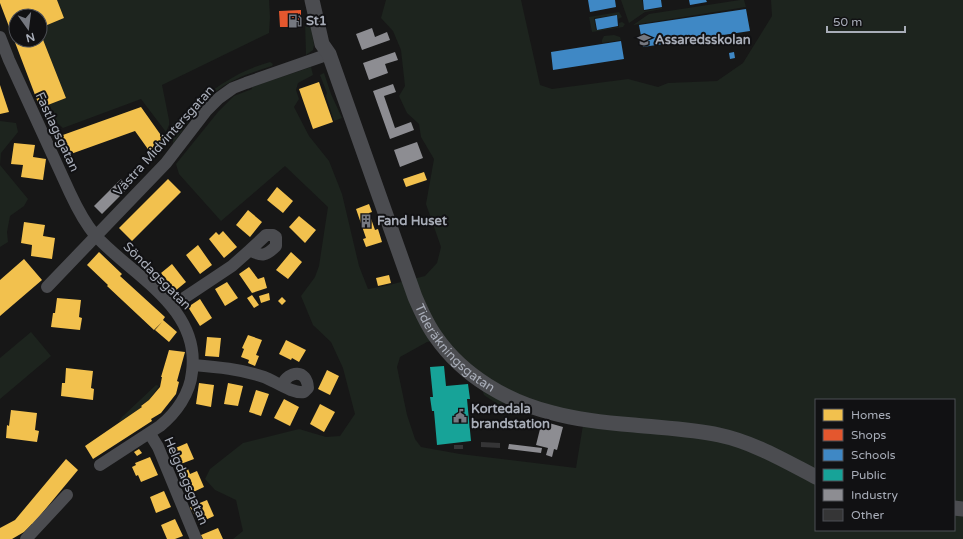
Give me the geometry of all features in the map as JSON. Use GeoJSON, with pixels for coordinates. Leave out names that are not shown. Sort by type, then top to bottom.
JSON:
{"type":"FeatureCollection","features":[{"type":"Feature","properties":{"kind":"street","name":"Tideräkningsgatan"},"geometry":{"type":"LineString","coordinates":[[312,0],[322,44],[329,54]]}},
{"type":"Feature","properties":{"kind":"street","name":"Tideräkningsgatan"},"geometry":{"type":"LineString","coordinates":[[320,0],[328,40],[329,54],[415,297],[436,337],[455,359],[471,373],[499,392],[527,405],[576,418],[685,429],[731,438],[776,456],[815,476]]}},
{"type":"Feature","properties":{"kind":"street","name":"Fastlagsgatan"},"geometry":{"type":"LineString","coordinates":[[0,37],[78,211],[96,236]]}},
{"type":"Feature","properties":{"kind":"street","name":"Västra Midvintersgatan"},"geometry":{"type":"LineString","coordinates":[[47,287],[166,164],[206,111],[219,98],[233,88],[329,54]]}},
{"type":"Feature","properties":{"kind":"street","name":"Söndagsgatan"},"geometry":{"type":"LineString","coordinates":[[96,236],[136,271],[172,306],[183,321],[189,334],[193,351],[193,365],[188,390],[182,401],[168,419],[150,434],[100,465]]}},
{"type":"Feature","properties":{"kind":"street"},"geometry":{"type":"LineString","coordinates":[[172,306],[232,266],[250,250]]}},
{"type":"Feature","properties":{"kind":"street"},"geometry":{"type":"LineString","coordinates":[[193,365],[248,372],[282,385]]}},
{"type":"Feature","properties":{"kind":"street","name":"Helgdagsgatan"},"geometry":{"type":"LineString","coordinates":[[150,434],[158,447],[196,539]]}},
{"type":"Feature","properties":{"kind":"street"},"geometry":{"type":"LineString","coordinates":[[26,539],[67,495]]}},
{"type":"Feature","properties":{"kind":"shaded area"},"geometry":{"type":"Polygon","coordinates":[[[57,0],[269,0],[270,17],[269,33],[162,85],[169,120],[169,125],[166,132],[141,99],[63,128],[40,108],[66,98],[46,48],[48,48],[48,25],[64,18],[57,0]]]}},
{"type":"Feature","properties":{"kind":"shaded area"},"geometry":{"type":"Polygon","coordinates":[[[386,0],[521,0],[540,85],[552,89],[628,79],[658,87],[668,83],[717,81],[743,63],[772,16],[771,0],[963,0],[963,539],[233,539],[243,531],[236,500],[215,490],[205,479],[210,469],[243,443],[299,429],[326,437],[340,436],[355,414],[343,368],[331,342],[313,325],[301,296],[315,277],[319,266],[328,207],[285,166],[221,221],[179,174],[176,164],[218,112],[234,96],[252,89],[252,87],[311,67],[313,75],[298,83],[296,90],[299,99],[294,107],[309,136],[329,161],[342,194],[359,266],[368,289],[425,276],[437,263],[441,247],[426,204],[434,159],[421,137],[419,124],[407,113],[399,96],[405,86],[401,50],[393,31],[381,18],[386,0]],[[433,341],[427,342],[400,357],[397,367],[407,415],[415,439],[421,447],[460,454],[576,468],[583,425],[503,403],[499,405],[484,395],[482,389],[433,341]]]}},
{"type":"Feature","properties":{"kind":"shaded area"},"geometry":{"type":"Polygon","coordinates":[[[621,0],[642,0],[644,11],[662,9],[645,12],[629,23],[621,0]]]}},
{"type":"Feature","properties":{"kind":"shaded area"},"geometry":{"type":"Polygon","coordinates":[[[744,0],[746,7],[633,25],[649,14],[744,0]]]}},
{"type":"Feature","properties":{"kind":"shaded area"},"geometry":{"type":"Polygon","coordinates":[[[619,12],[622,17],[618,19],[617,15],[594,18],[596,30],[619,27],[619,23],[622,22],[625,24],[623,27],[592,32],[589,17],[619,12]]]}},
{"type":"Feature","properties":{"kind":"shaded area"},"geometry":{"type":"Polygon","coordinates":[[[309,15],[314,45],[313,50],[306,55],[305,20],[309,15]]]}},
{"type":"Feature","properties":{"kind":"shaded area"},"geometry":{"type":"Polygon","coordinates":[[[614,35],[620,37],[621,40],[602,43],[604,36],[614,35]]]}},
{"type":"Feature","properties":{"kind":"shaded area"},"geometry":{"type":"Polygon","coordinates":[[[270,62],[273,64],[272,66],[245,75],[225,85],[207,99],[173,144],[172,125],[194,105],[230,79],[256,66],[270,62]]]}},
{"type":"Feature","properties":{"kind":"shaded area"},"geometry":{"type":"Polygon","coordinates":[[[324,73],[331,94],[342,118],[334,121],[326,96],[327,93],[320,75],[324,73]]]}},
{"type":"Feature","properties":{"kind":"shaded area"},"geometry":{"type":"Polygon","coordinates":[[[0,121],[16,123],[18,132],[1,153],[0,165],[0,121]]]}},
{"type":"Feature","properties":{"kind":"shaded area"},"geometry":{"type":"Polygon","coordinates":[[[0,165],[28,199],[24,206],[10,216],[7,232],[8,242],[0,247],[0,165]]]}},
{"type":"Feature","properties":{"kind":"shaded area"},"geometry":{"type":"Polygon","coordinates":[[[31,332],[51,356],[0,399],[0,358],[31,332]]]}},
{"type":"Feature","properties":{"kind":"shaded area"},"geometry":{"type":"Polygon","coordinates":[[[156,385],[159,386],[149,400],[141,405],[142,407],[120,422],[119,421],[122,417],[156,385]]]}},
{"type":"Feature","properties":{"kind":"building: Homes"},"geometry":{"type":"Polygon","coordinates":[[[0,0],[57,0],[64,18],[48,25],[48,8],[8,8],[8,24],[0,0]]]}},
{"type":"Feature","properties":{"kind":"building: Homes"},"geometry":{"type":"Polygon","coordinates":[[[17,48],[46,48],[66,98],[40,108],[17,48]]]}},
{"type":"Feature","properties":{"kind":"building: Homes"},"geometry":{"type":"Polygon","coordinates":[[[319,82],[333,122],[313,129],[299,89],[319,82]]]}},
{"type":"Feature","properties":{"kind":"building: Homes"},"geometry":{"type":"Polygon","coordinates":[[[0,85],[9,112],[0,114],[0,85]]]}},
{"type":"Feature","properties":{"kind":"building: Homes"},"geometry":{"type":"Polygon","coordinates":[[[141,107],[165,141],[150,152],[135,131],[68,155],[60,136],[141,107]]]}},
{"type":"Feature","properties":{"kind":"building: Homes"},"geometry":{"type":"Polygon","coordinates":[[[14,143],[35,145],[33,157],[46,159],[43,180],[21,177],[23,165],[11,164],[14,143]]]}},
{"type":"Feature","properties":{"kind":"building: Homes"},"geometry":{"type":"Polygon","coordinates":[[[424,172],[427,180],[406,187],[403,179],[424,172]]]}},
{"type":"Feature","properties":{"kind":"building: Homes"},"geometry":{"type":"Polygon","coordinates":[[[168,179],[181,192],[132,241],[119,228],[168,179]]]}},
{"type":"Feature","properties":{"kind":"building: Homes"},"geometry":{"type":"Polygon","coordinates":[[[277,187],[293,201],[283,213],[267,200],[277,187]]]}},
{"type":"Feature","properties":{"kind":"building: Homes","name":"Fand Huset"},"geometry":{"type":"Polygon","coordinates":[[[369,204],[372,212],[369,213],[375,230],[378,229],[382,242],[366,247],[363,239],[366,238],[356,209],[369,204]]]}},
{"type":"Feature","properties":{"kind":"building: Homes"},"geometry":{"type":"Polygon","coordinates":[[[248,210],[262,222],[250,237],[236,225],[248,210]]]}},
{"type":"Feature","properties":{"kind":"building: Homes"},"geometry":{"type":"Polygon","coordinates":[[[299,216],[316,230],[305,243],[289,227],[299,216]]]}},
{"type":"Feature","properties":{"kind":"building: Homes"},"geometry":{"type":"Polygon","coordinates":[[[24,222],[45,225],[43,236],[55,238],[52,259],[31,256],[32,245],[21,243],[24,222]]]}},
{"type":"Feature","properties":{"kind":"building: Homes"},"geometry":{"type":"Polygon","coordinates":[[[223,231],[237,247],[224,258],[209,239],[216,232],[219,235],[223,231]]]}},
{"type":"Feature","properties":{"kind":"building: Homes"},"geometry":{"type":"Polygon","coordinates":[[[198,245],[212,265],[200,274],[186,255],[198,245]]]}},
{"type":"Feature","properties":{"kind":"building: Homes"},"geometry":{"type":"Polygon","coordinates":[[[99,252],[122,274],[120,276],[165,317],[163,320],[177,332],[169,342],[155,330],[162,322],[154,330],[87,265],[99,252]]]}},
{"type":"Feature","properties":{"kind":"building: Homes"},"geometry":{"type":"Polygon","coordinates":[[[291,252],[302,262],[288,279],[276,270],[291,252]]]}},
{"type":"Feature","properties":{"kind":"building: Homes"},"geometry":{"type":"Polygon","coordinates":[[[24,259],[42,280],[0,316],[0,280],[24,259]]]}},
{"type":"Feature","properties":{"kind":"building: Homes"},"geometry":{"type":"Polygon","coordinates":[[[172,264],[186,282],[175,291],[161,273],[172,264]]]}},
{"type":"Feature","properties":{"kind":"building: Homes"},"geometry":{"type":"Polygon","coordinates":[[[249,267],[258,279],[264,277],[267,288],[252,293],[239,274],[249,267]]]}},
{"type":"Feature","properties":{"kind":"building: Homes"},"geometry":{"type":"Polygon","coordinates":[[[389,275],[391,283],[378,286],[376,278],[389,275]]]}},
{"type":"Feature","properties":{"kind":"building: Homes"},"geometry":{"type":"Polygon","coordinates":[[[227,282],[238,298],[225,306],[215,289],[227,282]]]}},
{"type":"Feature","properties":{"kind":"building: Homes"},"geometry":{"type":"Polygon","coordinates":[[[269,293],[270,300],[261,303],[259,296],[269,293]]]}},
{"type":"Feature","properties":{"kind":"building: Homes"},"geometry":{"type":"Polygon","coordinates":[[[252,295],[259,305],[254,308],[247,298],[252,295]]]}},
{"type":"Feature","properties":{"kind":"building: Homes"},"geometry":{"type":"Polygon","coordinates":[[[282,297],[286,301],[282,305],[278,301],[282,297]]]}},
{"type":"Feature","properties":{"kind":"building: Homes"},"geometry":{"type":"Polygon","coordinates":[[[57,298],[81,300],[79,317],[82,318],[80,330],[51,327],[57,298]]]}},
{"type":"Feature","properties":{"kind":"building: Homes"},"geometry":{"type":"Polygon","coordinates":[[[200,299],[212,318],[200,326],[188,307],[200,299]]]}},
{"type":"Feature","properties":{"kind":"building: Homes"},"geometry":{"type":"Polygon","coordinates":[[[248,335],[262,340],[256,355],[259,356],[255,366],[248,363],[249,360],[241,357],[244,349],[242,348],[248,335]]]}},
{"type":"Feature","properties":{"kind":"building: Homes"},"geometry":{"type":"Polygon","coordinates":[[[207,337],[221,338],[219,357],[205,356],[207,337]]]}},
{"type":"Feature","properties":{"kind":"building: Homes"},"geometry":{"type":"Polygon","coordinates":[[[286,340],[306,350],[299,362],[279,354],[286,340]]]}},
{"type":"Feature","properties":{"kind":"building: Homes"},"geometry":{"type":"Polygon","coordinates":[[[169,350],[185,352],[177,381],[179,382],[176,394],[161,413],[151,419],[152,421],[93,459],[85,446],[142,407],[141,406],[149,400],[160,387],[161,377],[169,350]]]}},
{"type":"Feature","properties":{"kind":"building: Homes"},"geometry":{"type":"Polygon","coordinates":[[[66,368],[93,371],[91,388],[94,389],[93,400],[61,396],[62,383],[65,383],[66,368]]]}},
{"type":"Feature","properties":{"kind":"building: Homes"},"geometry":{"type":"Polygon","coordinates":[[[327,370],[339,376],[330,395],[318,389],[327,370]]]}},
{"type":"Feature","properties":{"kind":"building: Homes"},"geometry":{"type":"Polygon","coordinates":[[[199,383],[214,385],[211,407],[196,404],[199,383]]]}},
{"type":"Feature","properties":{"kind":"building: Homes"},"geometry":{"type":"Polygon","coordinates":[[[228,383],[243,386],[238,406],[224,404],[228,383]]]}},
{"type":"Feature","properties":{"kind":"building: Homes"},"geometry":{"type":"Polygon","coordinates":[[[256,390],[269,394],[261,416],[249,412],[256,390]]]}},
{"type":"Feature","properties":{"kind":"building: Homes"},"geometry":{"type":"Polygon","coordinates":[[[284,399],[299,407],[290,426],[274,418],[284,399]]]}},
{"type":"Feature","properties":{"kind":"building: Homes"},"geometry":{"type":"Polygon","coordinates":[[[320,404],[335,412],[324,432],[310,424],[320,404]]]}},
{"type":"Feature","properties":{"kind":"building: Homes"},"geometry":{"type":"Polygon","coordinates":[[[11,410],[37,413],[35,430],[39,431],[37,442],[6,438],[7,425],[9,426],[11,410]]]}},
{"type":"Feature","properties":{"kind":"building: Homes"},"geometry":{"type":"Polygon","coordinates":[[[187,443],[194,459],[178,465],[171,450],[187,443]]]}},
{"type":"Feature","properties":{"kind":"building: Homes"},"geometry":{"type":"Polygon","coordinates":[[[139,449],[142,453],[137,456],[134,452],[139,449]]]}},
{"type":"Feature","properties":{"kind":"building: Homes"},"geometry":{"type":"Polygon","coordinates":[[[150,457],[158,475],[141,482],[138,475],[136,476],[132,467],[136,465],[135,463],[150,457]]]}},
{"type":"Feature","properties":{"kind":"building: Homes"},"geometry":{"type":"Polygon","coordinates":[[[66,459],[78,470],[33,524],[24,532],[12,539],[0,539],[0,528],[15,520],[66,459]]]}},
{"type":"Feature","properties":{"kind":"building: Homes"},"geometry":{"type":"Polygon","coordinates":[[[188,469],[190,474],[197,471],[204,487],[189,494],[180,473],[188,469]]]}},
{"type":"Feature","properties":{"kind":"building: Homes"},"geometry":{"type":"Polygon","coordinates":[[[164,491],[171,507],[156,513],[150,497],[164,491]]]}},
{"type":"Feature","properties":{"kind":"building: Homes"},"geometry":{"type":"Polygon","coordinates":[[[207,500],[214,516],[199,523],[190,507],[207,500]]]}},
{"type":"Feature","properties":{"kind":"building: Homes"},"geometry":{"type":"Polygon","coordinates":[[[175,519],[183,536],[175,539],[167,539],[161,525],[175,519]]]}},
{"type":"Feature","properties":{"kind":"building: Homes"},"geometry":{"type":"Polygon","coordinates":[[[218,528],[223,539],[203,539],[201,535],[218,528]]]}},
{"type":"Feature","properties":{"kind":"building: Shops"},"geometry":{"type":"Polygon","coordinates":[[[301,10],[301,27],[280,27],[279,11],[301,10]]]}},
{"type":"Feature","properties":{"kind":"building: Schools"},"geometry":{"type":"Polygon","coordinates":[[[588,0],[615,0],[616,7],[590,12],[588,0]]]}},
{"type":"Feature","properties":{"kind":"building: Schools"},"geometry":{"type":"Polygon","coordinates":[[[643,0],[661,0],[662,7],[644,10],[643,0]]]}},
{"type":"Feature","properties":{"kind":"building: Schools"},"geometry":{"type":"Polygon","coordinates":[[[689,0],[706,0],[707,2],[690,5],[689,0]]]}},
{"type":"Feature","properties":{"kind":"building: Schools"},"geometry":{"type":"Polygon","coordinates":[[[746,9],[750,31],[643,47],[639,25],[746,9]]]}},
{"type":"Feature","properties":{"kind":"building: Schools"},"geometry":{"type":"Polygon","coordinates":[[[617,15],[618,26],[597,30],[595,19],[617,15]]]}},
{"type":"Feature","properties":{"kind":"building: Schools"},"geometry":{"type":"Polygon","coordinates":[[[621,41],[624,59],[553,70],[551,52],[621,41]]]}},
{"type":"Feature","properties":{"kind":"building: Schools"},"geometry":{"type":"Polygon","coordinates":[[[734,52],[735,58],[730,59],[729,53],[734,52]]]}},
{"type":"Feature","properties":{"kind":"building: Public"},"geometry":{"type":"Polygon","coordinates":[[[444,366],[446,386],[468,384],[470,399],[467,399],[471,441],[437,445],[434,411],[432,411],[430,397],[433,397],[430,367],[444,366]]]}},
{"type":"Feature","properties":{"kind":"building: Industry"},"geometry":{"type":"Polygon","coordinates":[[[372,28],[375,37],[387,32],[390,40],[362,50],[356,34],[372,28]]]}},
{"type":"Feature","properties":{"kind":"building: Industry"},"geometry":{"type":"Polygon","coordinates":[[[395,52],[398,60],[385,64],[388,73],[369,80],[363,63],[395,52]]]}},
{"type":"Feature","properties":{"kind":"building: Industry"},"geometry":{"type":"Polygon","coordinates":[[[393,84],[396,92],[384,96],[395,128],[411,122],[414,130],[390,139],[373,91],[393,84]]]}},
{"type":"Feature","properties":{"kind":"building: Industry"},"geometry":{"type":"Polygon","coordinates":[[[417,142],[423,158],[400,167],[394,150],[417,142]]]}},
{"type":"Feature","properties":{"kind":"building: Industry"},"geometry":{"type":"Polygon","coordinates":[[[121,179],[129,187],[102,214],[94,206],[121,179]]]}},
{"type":"Feature","properties":{"kind":"building: Industry"},"geometry":{"type":"Polygon","coordinates":[[[542,421],[563,427],[557,450],[554,449],[552,457],[546,455],[548,448],[536,445],[542,421]]]}},
{"type":"Feature","properties":{"kind":"building: Industry"},"geometry":{"type":"Polygon","coordinates":[[[509,444],[542,448],[541,453],[508,449],[509,444]]]}},
{"type":"Feature","properties":{"kind":"building: Other"},"geometry":{"type":"Polygon","coordinates":[[[481,442],[500,443],[500,448],[481,447],[481,442]]]}},
{"type":"Feature","properties":{"kind":"building: Other"},"geometry":{"type":"Polygon","coordinates":[[[454,445],[463,445],[463,449],[454,449],[454,445]]]}},
{"type":"Feature","properties":{"kind":"place","name":"St1"},"geometry":{"type":"Point","coordinates":[295,21]}},
{"type":"Feature","properties":{"kind":"place","name":"Assaredsskolan"},"geometry":{"type":"Point","coordinates":[644,40]}},
{"type":"Feature","properties":{"kind":"place","name":"Fand Huset"},"geometry":{"type":"Point","coordinates":[366,221]}},
{"type":"Feature","properties":{"kind":"place","name":"Kortedala brandstation"},"geometry":{"type":"Point","coordinates":[460,416]}}]}
